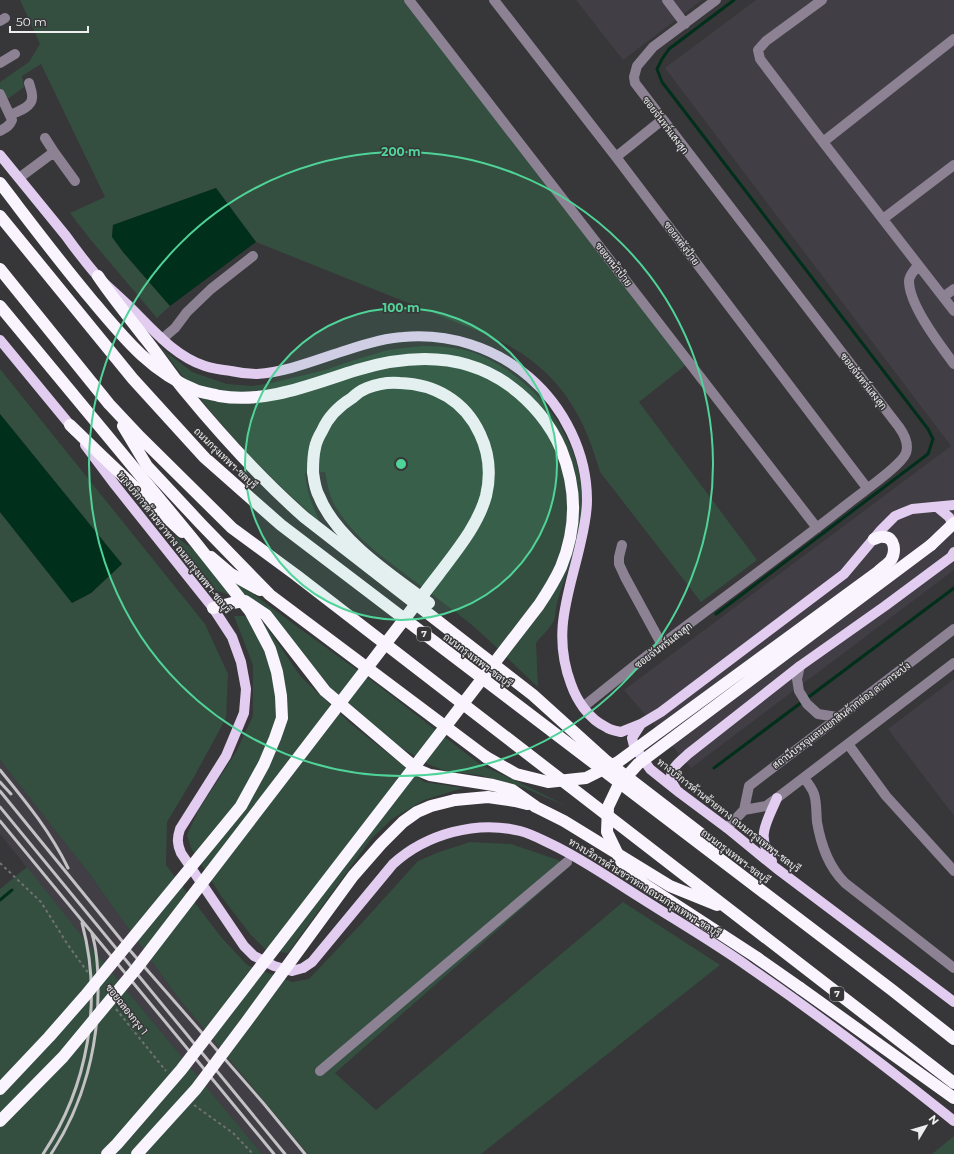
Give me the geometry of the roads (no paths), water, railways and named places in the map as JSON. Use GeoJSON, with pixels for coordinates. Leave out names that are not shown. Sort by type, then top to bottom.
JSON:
{"type":"FeatureCollection","features":[{"type":"Feature","properties":{"kind":"highway"},"geometry":{"type":"LineString","coordinates":[[0,183],[74,279],[131,346],[148,362],[184,386],[201,392],[231,398],[255,398],[286,393],[357,370],[389,362],[406,359],[431,358],[455,361],[487,371],[514,389],[533,407],[548,424],[557,440],[565,459],[573,493],[573,519],[566,554],[560,569],[539,605],[181,1070],[107,1154]]}},
{"type":"Feature","properties":{"kind":"highway","name":"ถนนกรุงเทพฯ-ชลบุรี"},"geometry":{"type":"LineString","coordinates":[[0,216],[133,379],[204,457],[281,525],[896,993],[954,1039]]}},
{"type":"Feature","properties":{"kind":"highway","name":"7"},"geometry":{"type":"LineString","coordinates":[[0,269],[110,404],[140,437],[232,528],[296,575],[954,1083]]}},
{"type":"Feature","properties":{"kind":"highway"},"geometry":{"type":"LineString","coordinates":[[98,276],[184,390],[220,432],[279,495],[304,517],[533,695],[605,760],[753,875],[896,993]]}},
{"type":"Feature","properties":{"kind":"highway"},"geometry":{"type":"LineString","coordinates":[[0,306],[192,538],[250,611],[270,649],[281,696],[282,718],[264,764],[240,806],[86,996],[0,1089]]}},
{"type":"Feature","properties":{"kind":"highway"},"geometry":{"type":"LineString","coordinates":[[0,1121],[63,1057],[136,969],[440,574],[475,521],[485,497],[488,478],[487,456],[484,443],[470,416],[448,397],[433,388],[403,383],[382,384],[367,388],[344,402],[336,410],[324,426],[314,448],[313,472],[319,497],[327,512],[342,533],[358,548],[383,568],[466,633],[498,661],[513,679]]}},
{"type":"Feature","properties":{"kind":"highway"},"geometry":{"type":"LineString","coordinates":[[110,404],[147,466],[270,595]]}},
{"type":"Feature","properties":{"kind":"highway"},"geometry":{"type":"LineString","coordinates":[[70,425],[198,547],[231,574],[270,595],[486,757],[516,774],[548,782],[586,778],[618,762],[879,570],[890,561],[894,549],[893,543],[889,538],[883,536],[874,539]]}},
{"type":"Feature","properties":{"kind":"highway"},"geometry":{"type":"LineString","coordinates":[[954,525],[931,546],[638,764],[618,786],[608,807],[607,832],[623,865],[644,884],[756,957],[954,1098]]}},
{"type":"Feature","properties":{"kind":"highway"},"geometry":{"type":"LineString","coordinates":[[213,608],[245,601],[266,615],[325,691],[418,770],[430,775],[493,785],[512,790],[536,807],[564,821],[670,886],[732,912]]}},
{"type":"Feature","properties":{"kind":"highway"},"geometry":{"type":"LineString","coordinates":[[137,1154],[196,1089],[353,876],[403,822],[417,812],[431,806],[455,800],[488,797],[515,801],[536,807]]}},
{"type":"Feature","properties":{"kind":"main road"},"geometry":{"type":"LineString","coordinates":[[0,155],[98,276],[162,340],[191,360],[205,366],[217,370],[256,374],[296,367],[348,349],[388,339],[432,336],[469,343],[483,348],[515,366],[530,378],[551,400],[564,419],[579,453],[587,487],[585,524],[564,609],[561,630],[563,661],[574,693],[583,707],[594,719],[606,727],[621,732],[641,724],[660,712],[844,574],[881,530],[895,516],[912,509],[954,505]]}},
{"type":"Feature","properties":{"kind":"main road","name":"ทางบริการด้านขวาทาง ถนนกรุงเทพฯ-ชลบุรี"},"geometry":{"type":"LineString","coordinates":[[0,340],[70,425],[115,485],[213,608],[232,637],[239,655],[244,675],[246,689],[244,713],[226,756],[180,829],[177,838],[181,853],[244,946],[254,956],[274,966],[292,970],[302,968],[312,962],[393,864],[403,855],[436,838],[462,830],[479,827],[519,831],[531,834],[574,855],[749,967],[887,1068],[954,1121]]}},
{"type":"Feature","properties":{"kind":"main road"},"geometry":{"type":"LineString","coordinates":[[937,507],[949,516],[954,525]]}},
{"type":"Feature","properties":{"kind":"main road"},"geometry":{"type":"LineString","coordinates":[[680,793],[671,780],[671,774],[676,766],[688,754],[800,666],[885,606],[953,555]]}},
{"type":"Feature","properties":{"kind":"main road","name":"ทางบริการด้านซ้ายทาง ถนนกรุงเทพฯ-ชลบุรี"},"geometry":{"type":"LineString","coordinates":[[641,724],[632,738],[634,746],[650,769],[776,868],[954,1002]]}},
{"type":"Feature","properties":{"kind":"main road"},"geometry":{"type":"LineString","coordinates":[[776,868],[766,852],[763,842],[763,833],[777,798]]}},
{"type":"Feature","properties":{"kind":"street","name":"ซอยหน้าป้าย"},"geometry":{"type":"LineString","coordinates":[[410,0],[817,528]]}},
{"type":"Feature","properties":{"kind":"street","name":"ซอยหลังป้าย"},"geometry":{"type":"LineString","coordinates":[[494,0],[616,157],[867,488]]}},
{"type":"Feature","properties":{"kind":"street"},"geometry":{"type":"LineString","coordinates":[[667,0],[685,24]]}},
{"type":"Feature","properties":{"kind":"street","name":"ซอยจันทร์แสงสุก"},"geometry":{"type":"LineString","coordinates":[[583,707],[892,470],[906,452],[907,443],[903,434],[635,83],[634,77],[637,66],[654,47],[716,0]]}},
{"type":"Feature","properties":{"kind":"street"},"geometry":{"type":"LineString","coordinates":[[822,0],[766,41],[758,50],[760,59],[954,311]]}},
{"type":"Feature","properties":{"kind":"street"},"geometry":{"type":"LineString","coordinates":[[823,142],[954,39]]}},
{"type":"Feature","properties":{"kind":"street"},"geometry":{"type":"LineString","coordinates":[[0,63],[15,54]]}},
{"type":"Feature","properties":{"kind":"street"},"geometry":{"type":"LineString","coordinates":[[10,115],[30,104],[33,96],[29,83]]}},
{"type":"Feature","properties":{"kind":"street"},"geometry":{"type":"LineString","coordinates":[[0,94],[12,120],[11,123],[0,131]]}},
{"type":"Feature","properties":{"kind":"street"},"geometry":{"type":"LineString","coordinates":[[616,157],[662,120]]}},
{"type":"Feature","properties":{"kind":"street"},"geometry":{"type":"LineString","coordinates":[[45,138],[75,181]]}},
{"type":"Feature","properties":{"kind":"street"},"geometry":{"type":"LineString","coordinates":[[19,178],[54,152]]}},
{"type":"Feature","properties":{"kind":"street"},"geometry":{"type":"LineString","coordinates":[[883,219],[954,165]]}},
{"type":"Feature","properties":{"kind":"street"},"geometry":{"type":"LineString","coordinates":[[162,340],[175,328],[187,312],[212,289],[253,256]]}},
{"type":"Feature","properties":{"kind":"street"},"geometry":{"type":"LineString","coordinates":[[918,265],[909,280],[914,300],[933,336],[954,364]]}},
{"type":"Feature","properties":{"kind":"street"},"geometry":{"type":"LineString","coordinates":[[944,298],[954,290]]}},
{"type":"Feature","properties":{"kind":"street"},"geometry":{"type":"LineString","coordinates":[[622,545],[619,564],[625,578],[662,645]]}},
{"type":"Feature","properties":{"kind":"street","name":"สถานีบรรจุและแยกสินค้ากล่อง ลาดกระบัง"},"geometry":{"type":"LineString","coordinates":[[744,810],[749,786],[837,717],[954,629]]}},
{"type":"Feature","properties":{"kind":"street"},"geometry":{"type":"LineString","coordinates":[[727,828],[744,810],[766,806],[954,663]]}},
{"type":"Feature","properties":{"kind":"street"},"geometry":{"type":"LineString","coordinates":[[800,666],[797,679],[799,691],[807,704],[818,714],[837,717]]}},
{"type":"Feature","properties":{"kind":"street"},"geometry":{"type":"LineString","coordinates":[[848,744],[886,796],[954,871]]}},
{"type":"Feature","properties":{"kind":"street"},"geometry":{"type":"LineString","coordinates":[[804,778],[814,795],[818,831],[824,850],[828,860],[839,877],[954,968]]}},
{"type":"Feature","properties":{"kind":"street"},"geometry":{"type":"LineString","coordinates":[[320,1071],[567,862]]}},
{"type":"Feature","properties":{"kind":"waterway"},"geometry":{"type":"LineString","coordinates":[[716,614],[928,454],[933,439],[928,429],[662,82],[657,69],[669,49],[734,0]]}},
{"type":"Feature","properties":{"kind":"waterway"},"geometry":{"type":"LineString","coordinates":[[714,768],[954,588]]}},
{"type":"Feature","properties":{"kind":"waterway"},"geometry":{"type":"LineString","coordinates":[[0,900],[12,890]]}},
{"type":"Feature","properties":{"kind":"railway"},"geometry":{"type":"LineString","coordinates":[[0,770],[45,829],[68,868]]}},
{"type":"Feature","properties":{"kind":"railway"},"geometry":{"type":"LineString","coordinates":[[0,782],[11,794]]}},
{"type":"Feature","properties":{"kind":"railway"},"geometry":{"type":"LineString","coordinates":[[0,791],[127,947],[264,1104],[305,1154]]}},
{"type":"Feature","properties":{"kind":"railway"},"geometry":{"type":"LineString","coordinates":[[0,807],[285,1154]]}},
{"type":"Feature","properties":{"kind":"railway"},"geometry":{"type":"LineString","coordinates":[[0,821],[274,1154]]}},
{"type":"Feature","properties":{"kind":"railway"},"geometry":{"type":"LineString","coordinates":[[43,1154],[71,1101],[81,1072],[87,1043],[91,1013],[91,983],[88,953],[82,923]]}},
{"type":"Feature","properties":{"kind":"railway"},"geometry":{"type":"LineString","coordinates":[[51,1154],[63,1135],[81,1094],[92,1052],[98,1008],[97,960],[92,934]]}}]}
